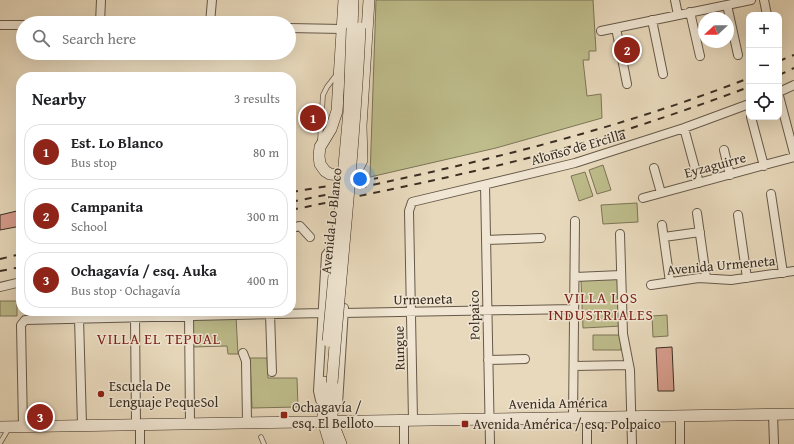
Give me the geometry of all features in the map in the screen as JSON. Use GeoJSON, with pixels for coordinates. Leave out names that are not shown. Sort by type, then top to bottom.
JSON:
{"type":"FeatureCollection","features":[{"type":"Feature","properties":{"kind":"main road"},"geometry":{"type":"LineString","coordinates":[[344,0],[352,28],[340,71],[336,111],[329,135],[320,147],[320,164],[323,169],[330,174],[341,175],[349,174],[361,163],[369,0]]}},
{"type":"Feature","properties":{"kind":"main road","name":"Avenida Lo Blanco"},"geometry":{"type":"LineString","coordinates":[[330,444],[328,383],[336,236],[349,110],[353,0]]}},
{"type":"Feature","properties":{"kind":"main road","name":"Avenida Lo Blanco"},"geometry":{"type":"LineString","coordinates":[[352,28],[362,0]]}},
{"type":"Feature","properties":{"kind":"main road","name":"Avenida América"},"geometry":{"type":"LineString","coordinates":[[5,427],[247,422],[328,416],[408,420],[794,414]]}},
{"type":"Feature","properties":{"kind":"main road","name":"Avenida Lo Blanco"},"geometry":{"type":"LineString","coordinates":[[328,416],[341,444]]}},
{"type":"Feature","properties":{"kind":"street"},"geometry":{"type":"LineString","coordinates":[[100,16],[101,0]]}},
{"type":"Feature","properties":{"kind":"street"},"geometry":{"type":"LineString","coordinates":[[211,16],[212,0]]}},
{"type":"Feature","properties":{"kind":"street"},"geometry":{"type":"LineString","coordinates":[[675,0],[678,15]]}},
{"type":"Feature","properties":{"kind":"street"},"geometry":{"type":"LineString","coordinates":[[600,31],[751,0]]}},
{"type":"Feature","properties":{"kind":"street"},"geometry":{"type":"LineString","coordinates":[[764,0],[766,12]]}},
{"type":"Feature","properties":{"kind":"street"},"geometry":{"type":"LineString","coordinates":[[727,5],[738,55]]}},
{"type":"Feature","properties":{"kind":"street"},"geometry":{"type":"LineString","coordinates":[[690,12],[700,56]]}},
{"type":"Feature","properties":{"kind":"street"},"geometry":{"type":"LineString","coordinates":[[652,20],[663,74]]}},
{"type":"Feature","properties":{"kind":"street"},"geometry":{"type":"LineString","coordinates":[[0,25],[16,25]]}},
{"type":"Feature","properties":{"kind":"street"},"geometry":{"type":"LineString","coordinates":[[296,28],[352,28]]}},
{"type":"Feature","properties":{"kind":"street"},"geometry":{"type":"LineString","coordinates":[[616,28],[627,84]]}},
{"type":"Feature","properties":{"kind":"street"},"geometry":{"type":"LineString","coordinates":[[782,91],[794,85]]}},
{"type":"Feature","properties":{"kind":"street","name":"Alonso de Ercilla"},"geometry":{"type":"LineString","coordinates":[[411,204],[417,200],[568,165],[746,107]]}},
{"type":"Feature","properties":{"kind":"street"},"geometry":{"type":"LineString","coordinates":[[782,107],[794,153]]}},
{"type":"Feature","properties":{"kind":"street"},"geometry":{"type":"LineString","coordinates":[[752,120],[764,166]]}},
{"type":"Feature","properties":{"kind":"street"},"geometry":{"type":"LineString","coordinates":[[684,128],[699,183]]}},
{"type":"Feature","properties":{"kind":"street"},"geometry":{"type":"LineString","coordinates":[[724,150],[730,175]]}},
{"type":"Feature","properties":{"kind":"street","name":"Eyzaguirre"},"geometry":{"type":"LineString","coordinates":[[643,198],[794,157]]}},
{"type":"Feature","properties":{"kind":"street"},"geometry":{"type":"LineString","coordinates":[[654,168],[661,193]]}},
{"type":"Feature","properties":{"kind":"street","name":"Polpaico"},"geometry":{"type":"LineString","coordinates":[[485,185],[490,444]]}},
{"type":"Feature","properties":{"kind":"street"},"geometry":{"type":"LineString","coordinates":[[771,194],[783,273]]}},
{"type":"Feature","properties":{"kind":"street","name":"Rungue"},"geometry":{"type":"LineString","coordinates":[[404,444],[408,420],[412,312],[409,211],[411,204]]}},
{"type":"Feature","properties":{"kind":"street"},"geometry":{"type":"LineString","coordinates":[[697,214],[706,277]]}},
{"type":"Feature","properties":{"kind":"street"},"geometry":{"type":"LineString","coordinates":[[738,215],[747,278]]}},
{"type":"Feature","properties":{"kind":"street"},"geometry":{"type":"LineString","coordinates":[[573,418],[575,222]]}},
{"type":"Feature","properties":{"kind":"street"},"geometry":{"type":"LineString","coordinates":[[662,225],[670,282]]}},
{"type":"Feature","properties":{"kind":"street"},"geometry":{"type":"LineString","coordinates":[[296,227],[300,226],[310,238]]}},
{"type":"Feature","properties":{"kind":"street"},"geometry":{"type":"LineString","coordinates":[[347,252],[342,247],[335,247],[326,255],[318,391],[328,416],[338,404],[349,228]]}},
{"type":"Feature","properties":{"kind":"street"},"geometry":{"type":"LineString","coordinates":[[664,237],[700,232]]}},
{"type":"Feature","properties":{"kind":"street"},"geometry":{"type":"LineString","coordinates":[[620,234],[623,334],[629,365],[632,444]]}},
{"type":"Feature","properties":{"kind":"street"},"geometry":{"type":"LineString","coordinates":[[486,240],[541,238]]}},
{"type":"Feature","properties":{"kind":"street","name":"Avenida Urmeneta"},"geometry":{"type":"LineString","coordinates":[[651,285],[706,277],[731,280],[794,271]]}},
{"type":"Feature","properties":{"kind":"street"},"geometry":{"type":"LineString","coordinates":[[575,277],[621,275]]}},
{"type":"Feature","properties":{"kind":"street"},"geometry":{"type":"LineString","coordinates":[[0,287],[16,283]]}},
{"type":"Feature","properties":{"kind":"street","name":"Urmeneta"},"geometry":{"type":"LineString","coordinates":[[344,313],[574,309]]}},
{"type":"Feature","properties":{"kind":"street"},"geometry":{"type":"LineString","coordinates":[[296,313],[323,313]]}},
{"type":"Feature","properties":{"kind":"street"},"geometry":{"type":"LineString","coordinates":[[23,426],[21,325],[23,321],[36,316]]}},
{"type":"Feature","properties":{"kind":"street"},"geometry":{"type":"LineString","coordinates":[[52,316],[79,318],[148,316]]}},
{"type":"Feature","properties":{"kind":"street"},"geometry":{"type":"LineString","coordinates":[[189,316],[190,423]]}},
{"type":"Feature","properties":{"kind":"street"},"geometry":{"type":"LineString","coordinates":[[272,372],[275,316]]}},
{"type":"Feature","properties":{"kind":"street"},"geometry":{"type":"LineString","coordinates":[[135,317],[138,424],[140,444]]}},
{"type":"Feature","properties":{"kind":"street"},"geometry":{"type":"LineString","coordinates":[[79,318],[82,425]]}},
{"type":"Feature","properties":{"kind":"street"},"geometry":{"type":"LineString","coordinates":[[243,353],[246,361],[247,422]]}},
{"type":"Feature","properties":{"kind":"street"},"geometry":{"type":"LineString","coordinates":[[488,360],[525,359]]}},
{"type":"Feature","properties":{"kind":"street"},"geometry":{"type":"LineString","coordinates":[[574,366],[629,365]]}},
{"type":"Feature","properties":{"kind":"street"},"geometry":{"type":"LineString","coordinates":[[773,414],[774,444]]}},
{"type":"Feature","properties":{"kind":"street"},"geometry":{"type":"LineString","coordinates":[[680,416],[680,444]]}},
{"type":"Feature","properties":{"kind":"street"},"geometry":{"type":"LineString","coordinates":[[587,418],[587,444]]}},
{"type":"Feature","properties":{"kind":"lane"},"geometry":{"type":"LineString","coordinates":[[320,147],[323,95],[327,87],[340,71]]}},
{"type":"Feature","properties":{"kind":"lane"},"geometry":{"type":"LineString","coordinates":[[0,443],[5,427]]}},
{"type":"Feature","properties":{"kind":"lane"},"geometry":{"type":"LineString","coordinates":[[261,437],[264,444]]}},
{"type":"Feature","properties":{"kind":"shaded area"},"geometry":{"type":"Polygon","coordinates":[[[376,0],[593,0],[596,51],[589,51],[589,60],[583,60],[587,96],[601,94],[602,118],[496,148],[370,177],[376,0]]]}},
{"type":"Feature","properties":{"kind":"shaded area"},"geometry":{"type":"Polygon","coordinates":[[[603,165],[611,190],[597,194],[589,170],[603,165]]]}},
{"type":"Feature","properties":{"kind":"shaded area"},"geometry":{"type":"Polygon","coordinates":[[[585,172],[593,196],[579,201],[571,176],[585,172]]]}},
{"type":"Feature","properties":{"kind":"shaded area"},"geometry":{"type":"Polygon","coordinates":[[[637,203],[638,222],[603,224],[601,205],[637,203]]]}},
{"type":"Feature","properties":{"kind":"shaded area"},"geometry":{"type":"Polygon","coordinates":[[[619,278],[622,326],[583,328],[581,280],[619,278]]]}},
{"type":"Feature","properties":{"kind":"shaded area"},"geometry":{"type":"Polygon","coordinates":[[[0,301],[16,301],[16,316],[0,316],[0,301]]]}},
{"type":"Feature","properties":{"kind":"shaded area"},"geometry":{"type":"Polygon","coordinates":[[[667,315],[668,336],[653,337],[652,316],[667,315]]]}},
{"type":"Feature","properties":{"kind":"shaded area"},"geometry":{"type":"Polygon","coordinates":[[[236,316],[238,354],[228,354],[227,346],[193,347],[192,318],[236,316]]]}},
{"type":"Feature","properties":{"kind":"shaded area"},"geometry":{"type":"Polygon","coordinates":[[[593,335],[621,335],[621,350],[593,350],[593,335]]]}},
{"type":"Feature","properties":{"kind":"shaded area"},"geometry":{"type":"Polygon","coordinates":[[[250,358],[267,358],[268,378],[297,378],[298,407],[252,408],[250,358]]]}},
{"type":"Feature","properties":{"kind":"building"},"geometry":{"type":"Polygon","coordinates":[[[16,211],[16,227],[0,230],[0,215],[16,211]]]}},
{"type":"Feature","properties":{"kind":"building"},"geometry":{"type":"Polygon","coordinates":[[[672,347],[674,391],[658,391],[656,348],[672,347]]]}},
{"type":"Feature","properties":{"kind":"railway"},"geometry":{"type":"LineString","coordinates":[[782,60],[794,55]]}},
{"type":"Feature","properties":{"kind":"railway"},"geometry":{"type":"LineString","coordinates":[[782,74],[794,68]]}},
{"type":"Feature","properties":{"kind":"railway"},"geometry":{"type":"LineString","coordinates":[[296,201],[523,150],[637,117],[693,99],[746,79]]}},
{"type":"Feature","properties":{"kind":"railway"},"geometry":{"type":"LineString","coordinates":[[296,209],[454,176],[551,152],[651,122],[746,88]]}},
{"type":"Feature","properties":{"kind":"railway"},"geometry":{"type":"LineString","coordinates":[[296,191],[378,178]]}},
{"type":"Feature","properties":{"kind":"railway"},"geometry":{"type":"LineString","coordinates":[[0,259],[16,255]]}},
{"type":"Feature","properties":{"kind":"railway"},"geometry":{"type":"LineString","coordinates":[[0,271],[16,268]]}},
{"type":"Feature","properties":{"kind":"place","name":"Campanita"},"geometry":{"type":"Point","coordinates":[627,50]}},
{"type":"Feature","properties":{"kind":"place","name":"Est. Lo Blanco"},"geometry":{"type":"Point","coordinates":[313,118]}},
{"type":"Feature","properties":{"kind":"place","name":"Escuela De Lenguaje PequeSol"},"geometry":{"type":"Point","coordinates":[101,394]}},
{"type":"Feature","properties":{"kind":"place","name":"Ochagavía / esq. El Belloto"},"geometry":{"type":"Point","coordinates":[284,415]}},
{"type":"Feature","properties":{"kind":"place","name":"Ochagavía / esq. Auka"},"geometry":{"type":"Point","coordinates":[40,417]}},
{"type":"Feature","properties":{"kind":"place","name":"Avenida América / esq. Polpaico"},"geometry":{"type":"Point","coordinates":[465,424]}},
{"type":"Feature","properties":{"kind":"district","name":"VILLA LOS INDUSTRIALES"},"geometry":{"type":"Point","coordinates":[601,306]}},
{"type":"Feature","properties":{"kind":"district","name":"VILLA EL TEPUAL"},"geometry":{"type":"Point","coordinates":[159,338]}}]}
